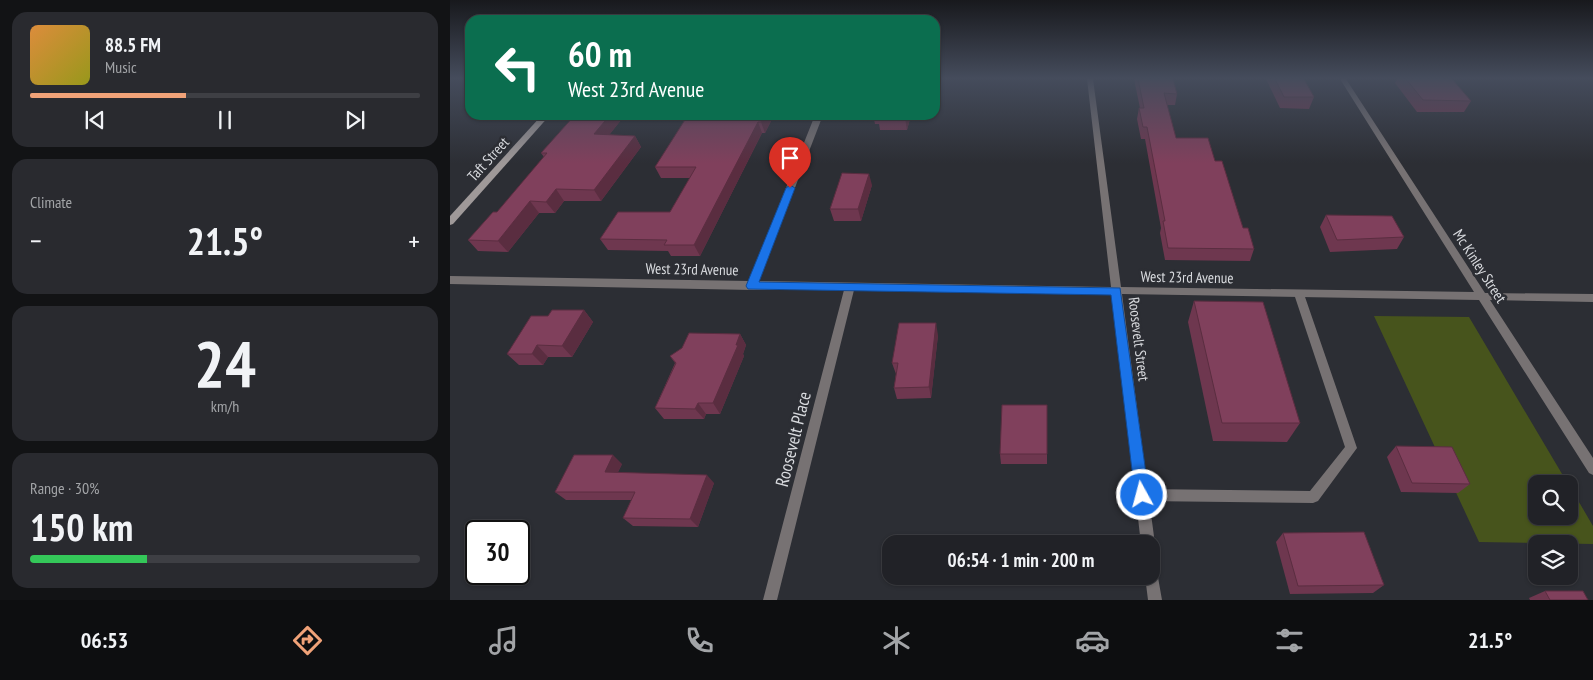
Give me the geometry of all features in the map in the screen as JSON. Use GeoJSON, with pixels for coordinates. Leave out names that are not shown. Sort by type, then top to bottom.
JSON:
{"type":"FeatureCollection","features":[{"type":"Feature","properties":{"kind":"street","name":"Roosevelt Street"},"geometry":{"type":"LineString","coordinates":[[1093,107],[1147,535]]}},
{"type":"Feature","properties":{"kind":"street","name":"Mc Kinley Street"},"geometry":{"type":"LineString","coordinates":[[1361,107],[1593,469]]}},
{"type":"Feature","properties":{"kind":"street","name":"Taft Street"},"geometry":{"type":"LineString","coordinates":[[450,222],[542,120]]}},
{"type":"Feature","properties":{"kind":"street"},"geometry":{"type":"LineString","coordinates":[[752,286],[817,120]]}},
{"type":"Feature","properties":{"kind":"street","name":"West 23rd Avenue"},"geometry":{"type":"LineString","coordinates":[[450,280],[1593,298]]}},
{"type":"Feature","properties":{"kind":"street","name":"Roosevelt Place"},"geometry":{"type":"LineString","coordinates":[[770,600],[850,287]]}},
{"type":"Feature","properties":{"kind":"street"},"geometry":{"type":"LineString","coordinates":[[1142,495],[1313,497],[1350,448],[1299,294]]}},
{"type":"Feature","properties":{"kind":"street"},"geometry":{"type":"LineString","coordinates":[[1153,585],[1155,600]]}},
{"type":"Feature","properties":{"kind":"green space"},"geometry":{"type":"Polygon","coordinates":[[[1374,316],[1469,317],[1563,475],[1528,475],[1528,525],[1578,525],[1578,500],[1593,526],[1593,544],[1578,544],[1578,535],[1528,535],[1528,543],[1479,542],[1374,316]]]}},
{"type":"Feature","properties":{"kind":"building"},"geometry":{"type":"Polygon","coordinates":[[[1168,107],[1176,138],[1208,138],[1215,161],[1222,161],[1243,228],[1248,228],[1254,249],[1168,248],[1163,221],[1165,221],[1147,127],[1143,127],[1139,108],[1168,107]]]}},
{"type":"Feature","properties":{"kind":"building"},"geometry":{"type":"Polygon","coordinates":[[[571,120],[606,120],[594,134],[635,136],[594,190],[556,189],[546,202],[530,201],[498,241],[468,240],[493,212],[497,212],[547,153],[541,153],[571,120]]]}},
{"type":"Feature","properties":{"kind":"building"},"geometry":{"type":"Polygon","coordinates":[[[685,120],[762,120],[758,122],[694,245],[664,245],[667,240],[600,239],[618,212],[670,212],[696,167],[655,167],[685,120]]]}},
{"type":"Feature","properties":{"kind":"building"},"geometry":{"type":"Polygon","coordinates":[[[842,173],[869,174],[858,209],[830,209],[842,173]]]}},
{"type":"Feature","properties":{"kind":"building"},"geometry":{"type":"Polygon","coordinates":[[[1326,215],[1392,216],[1404,237],[1337,240],[1326,215]]]}},
{"type":"Feature","properties":{"kind":"building"},"geometry":{"type":"Polygon","coordinates":[[[1194,301],[1263,302],[1300,423],[1222,423],[1194,301]]]}},
{"type":"Feature","properties":{"kind":"building"},"geometry":{"type":"Polygon","coordinates":[[[552,310],[584,310],[562,346],[537,345],[532,354],[507,354],[531,316],[548,316],[552,310]]]}},
{"type":"Feature","properties":{"kind":"building"},"geometry":{"type":"Polygon","coordinates":[[[899,323],[936,323],[929,387],[894,388],[898,363],[892,363],[899,323]]]}},
{"type":"Feature","properties":{"kind":"building"},"geometry":{"type":"Polygon","coordinates":[[[689,333],[740,334],[736,345],[738,345],[713,403],[698,403],[695,409],[655,408],[676,363],[670,356],[682,348],[689,333]]]}},
{"type":"Feature","properties":{"kind":"building"},"geometry":{"type":"Polygon","coordinates":[[[1002,405],[1047,405],[1047,454],[1000,454],[1002,405]]]}},
{"type":"Feature","properties":{"kind":"building"},"geometry":{"type":"Polygon","coordinates":[[[1396,446],[1452,447],[1470,484],[1412,483],[1396,446]]]}},
{"type":"Feature","properties":{"kind":"building"},"geometry":{"type":"Polygon","coordinates":[[[574,455],[613,455],[605,472],[707,475],[690,519],[623,518],[635,492],[555,492],[574,455]]]}},
{"type":"Feature","properties":{"kind":"building"},"geometry":{"type":"Polygon","coordinates":[[[1364,532],[1384,585],[1298,586],[1283,533],[1364,532]]]}},
{"type":"Feature","properties":{"kind":"building"},"geometry":{"type":"Polygon","coordinates":[[[1545,591],[1583,591],[1588,600],[1550,600],[1545,591]]]}},
{"type":"Feature","properties":{"kind":"route"},"geometry":{"type":"LineString","coordinates":[[790,188],[752,286],[1116,291],[1142,495]]}}]}
